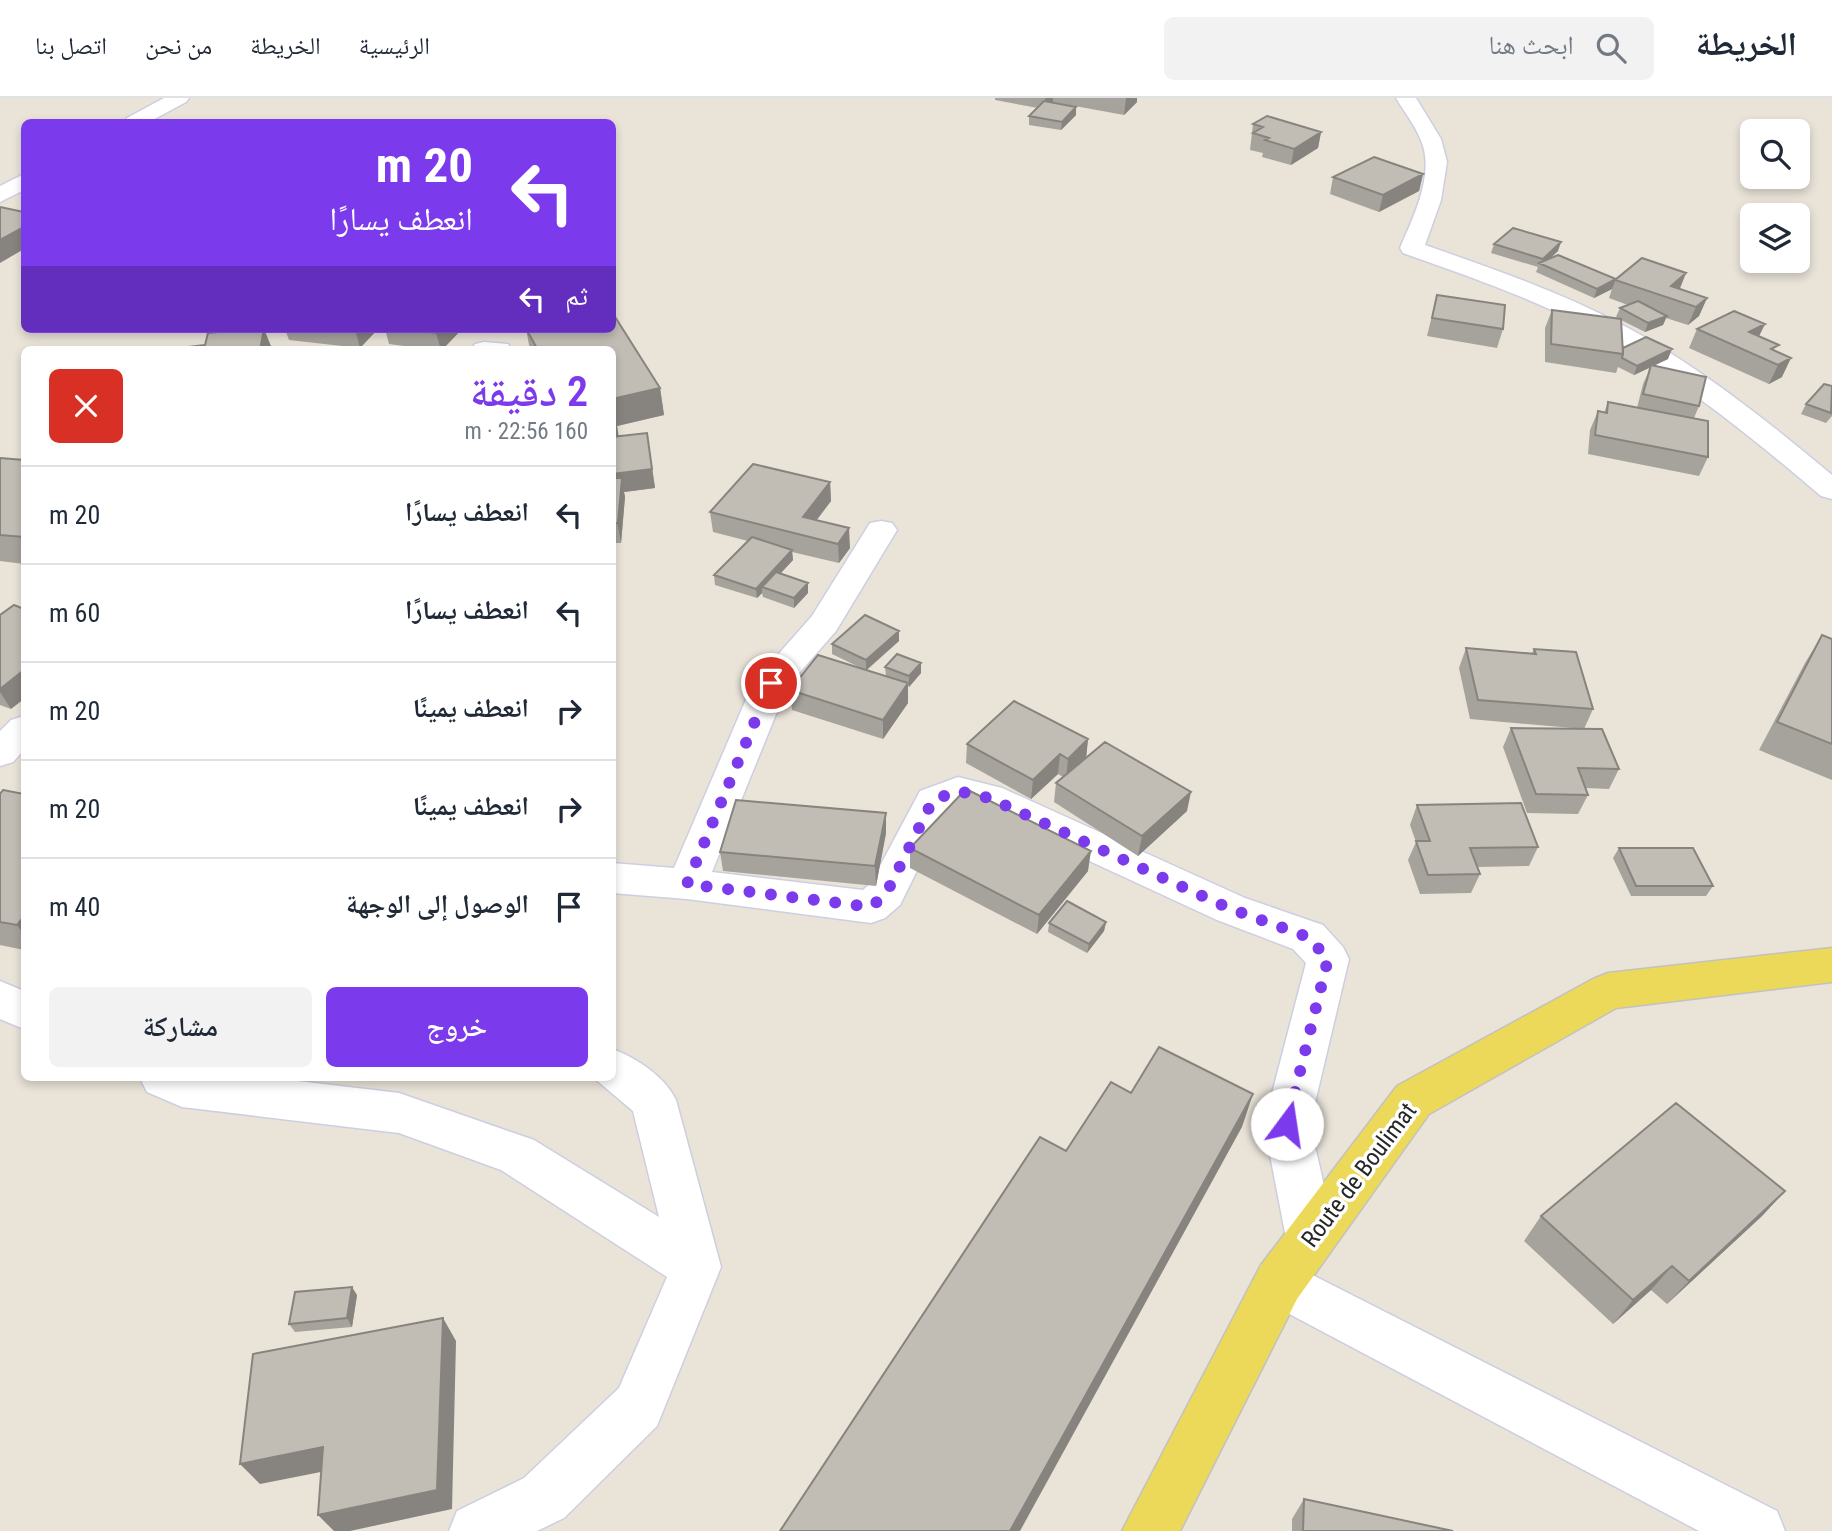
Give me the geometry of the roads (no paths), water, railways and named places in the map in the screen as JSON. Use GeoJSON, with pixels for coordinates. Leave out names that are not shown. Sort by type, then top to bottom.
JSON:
{"type":"FeatureCollection","features":[{"type":"Feature","properties":{"kind":"main road","name":"Route de Boulimat"},"geometry":{"type":"LineString","coordinates":[[1150,1531],[1279,1282],[1413,1100],[1608,991],[1832,965]]}},
{"type":"Feature","properties":{"kind":"street"},"geometry":{"type":"LineString","coordinates":[[140,119],[179,98]]}},
{"type":"Feature","properties":{"kind":"street"},"geometry":{"type":"LineString","coordinates":[[1406,98],[1435,151],[1433,187],[1422,226],[1412,247],[1514,285],[1619,335],[1678,369],[1767,435],[1832,490]]}},
{"type":"Feature","properties":{"kind":"street"},"geometry":{"type":"LineString","coordinates":[[0,195],[21,183]]}},
{"type":"Feature","properties":{"kind":"street"},"geometry":{"type":"LineString","coordinates":[[687,884],[771,683],[824,622],[881,530]]}},
{"type":"Feature","properties":{"kind":"street"},"geometry":{"type":"LineString","coordinates":[[0,753],[21,732]]}},
{"type":"Feature","properties":{"kind":"street"},"geometry":{"type":"LineString","coordinates":[[616,878],[687,884],[871,907],[886,894],[933,800],[958,791],[989,798],[1231,909],[1308,937],[1328,959],[1287,1124],[1311,1238]]}},
{"type":"Feature","properties":{"kind":"street"},"geometry":{"type":"LineString","coordinates":[[477,1531],[544,1498],[638,1407],[696,1267],[653,1100],[616,1071]]}},
{"type":"Feature","properties":{"kind":"street"},"geometry":{"type":"LineString","coordinates":[[169,1081],[182,1087],[399,1113],[517,1154],[696,1267]]}},
{"type":"Feature","properties":{"kind":"street"},"geometry":{"type":"LineString","coordinates":[[1279,1282],[1757,1531]]}}]}
